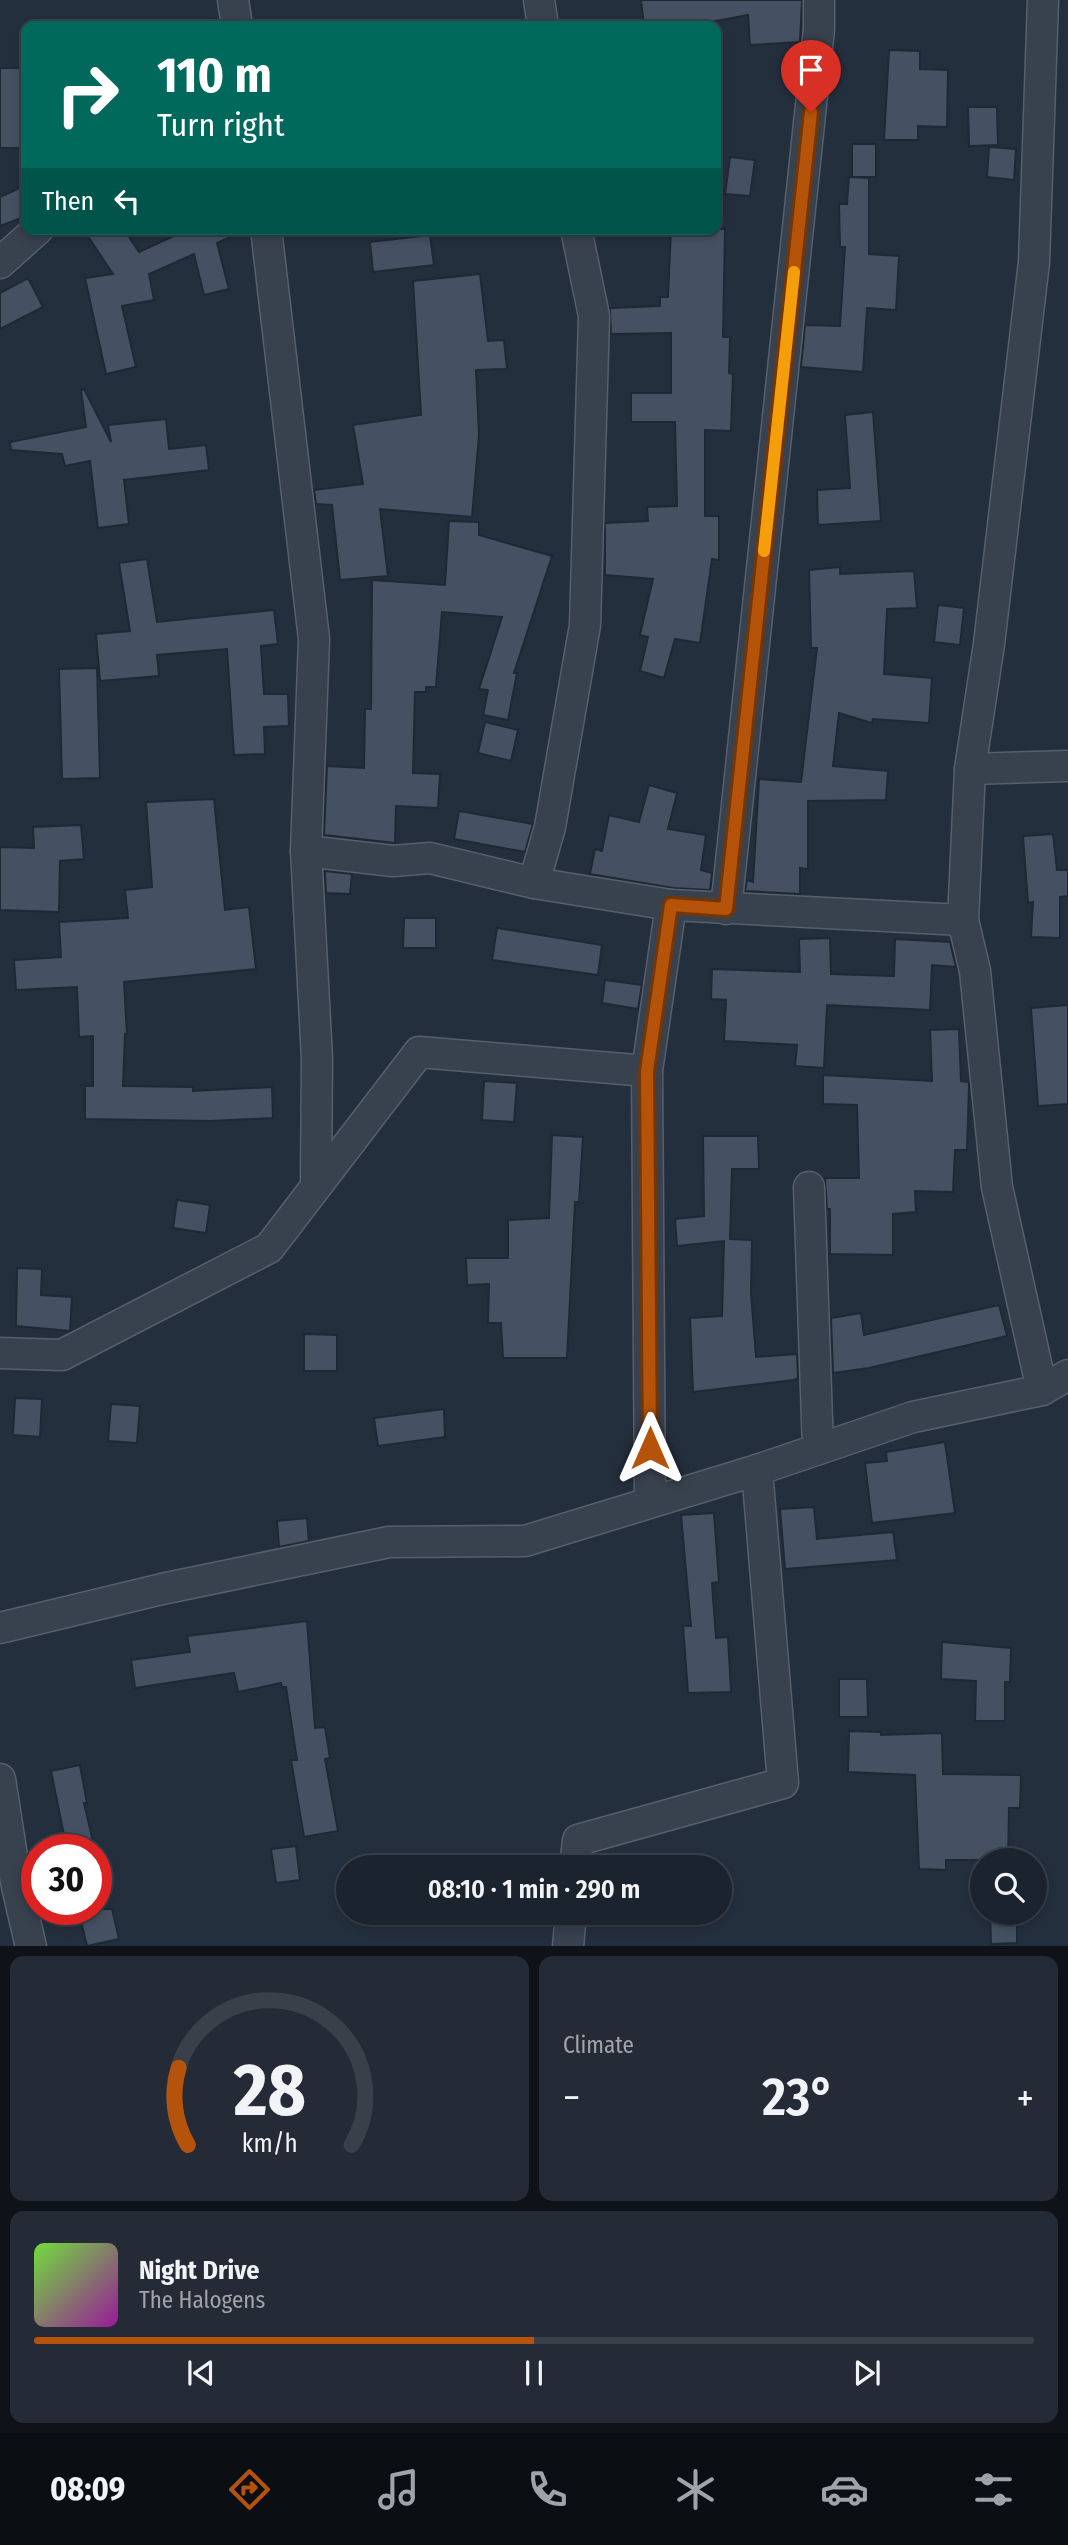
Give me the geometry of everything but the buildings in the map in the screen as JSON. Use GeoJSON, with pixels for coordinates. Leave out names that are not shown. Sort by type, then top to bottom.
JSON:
{"type":"FeatureCollection","features":[{"type":"Feature","properties":{"kind":"street"},"geometry":{"type":"LineString","coordinates":[[233,0],[236,21]]}},
{"type":"Feature","properties":{"kind":"street"},"geometry":{"type":"LineString","coordinates":[[539,0],[542,21]]}},
{"type":"Feature","properties":{"kind":"street"},"geometry":{"type":"LineString","coordinates":[[726,909],[817,57],[819,0]]}},
{"type":"Feature","properties":{"kind":"street"},"geometry":{"type":"LineString","coordinates":[[1042,1390],[997,1187],[975,971],[963,920],[970,769],[991,631],[1034,262],[1043,0]]}},
{"type":"Feature","properties":{"kind":"street"},"geometry":{"type":"LineString","coordinates":[[0,263],[31,235]]}},
{"type":"Feature","properties":{"kind":"street"},"geometry":{"type":"LineString","coordinates":[[267,235],[314,639],[306,851],[317,1059],[316,1184]]}},
{"type":"Feature","properties":{"kind":"street"},"geometry":{"type":"LineString","coordinates":[[534,883],[550,827],[585,625],[594,316],[577,235]]}},
{"type":"Feature","properties":{"kind":"street"},"geometry":{"type":"LineString","coordinates":[[970,769],[1068,766]]}},
{"type":"Feature","properties":{"kind":"street"},"geometry":{"type":"LineString","coordinates":[[306,851],[393,861],[430,858],[534,883],[671,905],[963,920]]}},
{"type":"Feature","properties":{"kind":"street"},"geometry":{"type":"LineString","coordinates":[[650,1502],[647,1071],[671,905]]}},
{"type":"Feature","properties":{"kind":"street"},"geometry":{"type":"LineString","coordinates":[[0,1353],[62,1355],[269,1248],[419,1052],[647,1071]]}},
{"type":"Feature","properties":{"kind":"street"},"geometry":{"type":"LineString","coordinates":[[809,1187],[818,1450]]}},
{"type":"Feature","properties":{"kind":"street"},"geometry":{"type":"LineString","coordinates":[[0,1628],[162,1589],[389,1542],[525,1541],[757,1470],[914,1417],[1042,1390],[1068,1374]]}},
{"type":"Feature","properties":{"kind":"street"},"geometry":{"type":"LineString","coordinates":[[576,1855],[578,1840],[783,1783],[757,1470]]}},
{"type":"Feature","properties":{"kind":"street"},"geometry":{"type":"LineString","coordinates":[[0,1779],[16,1882],[31,1946]]}},
{"type":"Feature","properties":{"kind":"street"},"geometry":{"type":"LineString","coordinates":[[568,1946],[570,1925]]}},
{"type":"Feature","properties":{"kind":"slow traffic"},"geometry":{"type":"LineString","coordinates":[[764,551],[794,272]]}},
{"type":"Feature","properties":{"kind":"route"},"geometry":{"type":"LineString","coordinates":[[650,1448],[647,1071],[671,905],[726,909],[811,112]]}}]}
